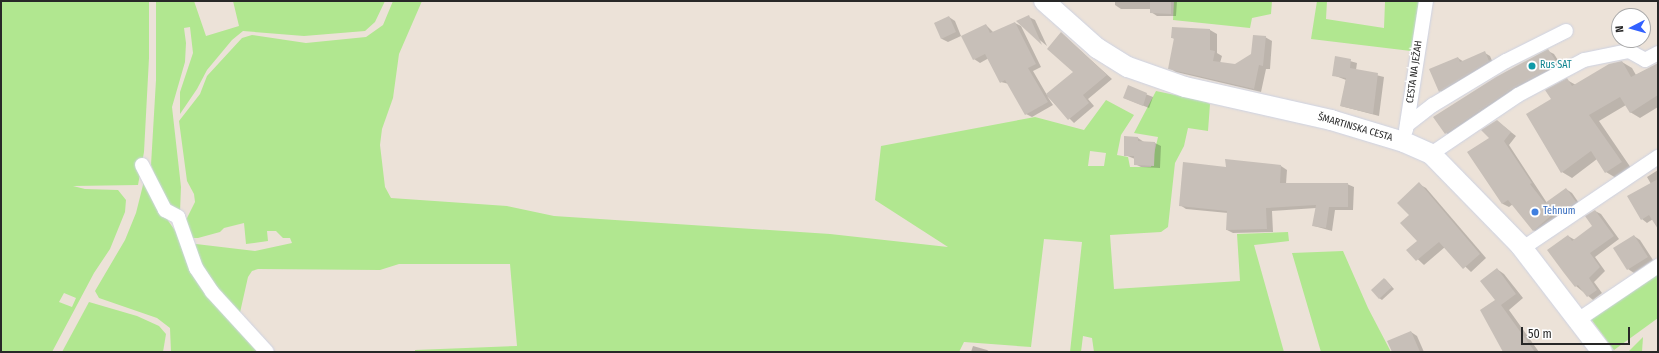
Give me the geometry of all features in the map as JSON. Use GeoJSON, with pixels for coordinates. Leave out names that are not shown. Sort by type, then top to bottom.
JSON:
{"type":"FeatureCollection","features":[{"type":"Feature","properties":{"kind":"main road","name":"ŠMARTINSKA CESTA"},"geometry":{"type":"LineString","coordinates":[[1044,1],[1097,48],[1128,67],[1160,79],[1224,97],[1331,120],[1405,133],[1431,154],[1495,216],[1523,248],[1602,352]]}},
{"type":"Feature","properties":{"kind":"street","name":"CESTA NA JEŽAH"},"geometry":{"type":"LineString","coordinates":[[1405,133],[1426,1]]}},
{"type":"Feature","properties":{"kind":"street"},"geometry":{"type":"LineString","coordinates":[[1405,133],[1433,106],[1506,62],[1566,31]]}},
{"type":"Feature","properties":{"kind":"street"},"geometry":{"type":"LineString","coordinates":[[1431,154],[1518,95],[1584,60],[1629,51],[1645,60],[1658,53]]}},
{"type":"Feature","properties":{"kind":"street"},"geometry":{"type":"LineString","coordinates":[[1523,248],[1658,157]]}},
{"type":"Feature","properties":{"kind":"street"},"geometry":{"type":"LineString","coordinates":[[142,165],[165,210],[178,217],[196,268],[208,286],[267,352]]}},
{"type":"Feature","properties":{"kind":"street"},"geometry":{"type":"LineString","coordinates":[[1578,320],[1658,266]]}},
{"type":"Feature","properties":{"kind":"green space"},"geometry":{"type":"Polygon","coordinates":[[[1,1],[149,1],[149,58],[144,152],[138,185],[73,186],[85,189],[118,190],[126,200],[125,212],[110,249],[94,273],[52,352],[1,352],[1,1]],[[64,293],[59,302],[72,307],[76,298],[64,293]]]}},
{"type":"Feature","properties":{"kind":"green space"},"geometry":{"type":"Polygon","coordinates":[[[156,1],[194,1],[206,36],[239,26],[233,1],[385,1],[375,22],[365,31],[304,36],[243,31],[232,40],[207,70],[197,89],[180,114],[180,92],[193,53],[190,27],[184,28],[186,43],[185,62],[172,107],[181,187],[180,212],[168,210],[151,165],[156,80],[156,1]]]}},
{"type":"Feature","properties":{"kind":"green space"},"geometry":{"type":"Polygon","coordinates":[[[393,1],[422,1],[399,54],[393,98],[382,129],[380,145],[385,187],[391,198],[507,206],[554,216],[830,234],[948,247],[875,200],[881,146],[1035,117],[1084,130],[1106,100],[1134,115],[1121,135],[1117,155],[1128,157],[1130,167],[1151,167],[1158,137],[1134,133],[1156,91],[1204,101],[1210,104],[1208,131],[1188,128],[1184,146],[1175,163],[1168,227],[1161,232],[1110,235],[1114,289],[1240,281],[1237,234],[1288,232],[1289,241],[1254,245],[1284,352],[1094,352],[1092,338],[1083,336],[1081,352],[1070,352],[1082,242],[1044,239],[1031,347],[964,342],[959,352],[415,352],[415,350],[517,346],[510,264],[399,264],[380,270],[258,269],[252,271],[248,277],[239,317],[218,291],[193,249],[196,244],[255,251],[292,243],[290,238],[283,238],[276,231],[267,231],[268,241],[246,244],[244,223],[224,228],[220,232],[198,238],[189,238],[184,224],[195,202],[194,194],[187,181],[179,121],[200,94],[207,76],[242,38],[252,35],[306,43],[366,37],[383,25],[393,1]],[[1090,151],[1088,166],[1104,166],[1106,153],[1090,151]]]}},
{"type":"Feature","properties":{"kind":"green space"},"geometry":{"type":"Polygon","coordinates":[[[1174,1],[1272,1],[1271,14],[1252,18],[1250,28],[1173,20],[1174,1]]]}},
{"type":"Feature","properties":{"kind":"green space"},"geometry":{"type":"Polygon","coordinates":[[[1317,1],[1327,1],[1326,19],[1384,28],[1385,2],[1375,1],[1420,1],[1411,51],[1311,39],[1317,1]]]}},
{"type":"Feature","properties":{"kind":"green space"},"geometry":{"type":"Polygon","coordinates":[[[144,181],[169,222],[261,352],[171,352],[170,328],[157,318],[99,298],[95,291],[125,240],[136,213],[144,181]]]}},
{"type":"Feature","properties":{"kind":"green space"},"geometry":{"type":"Polygon","coordinates":[[[1343,251],[1368,308],[1391,352],[1321,352],[1292,253],[1343,251]]]}},
{"type":"Feature","properties":{"kind":"green space"},"geometry":{"type":"Polygon","coordinates":[[[1658,272],[1658,318],[1614,350],[1591,319],[1595,313],[1658,272]]]}},
{"type":"Feature","properties":{"kind":"green space"},"geometry":{"type":"Polygon","coordinates":[[[89,302],[137,316],[159,326],[166,334],[163,352],[62,352],[89,302]]]}},
{"type":"Feature","properties":{"kind":"green space"},"geometry":{"type":"Polygon","coordinates":[[[1643,337],[1642,352],[1628,352],[1643,337]]]}},
{"type":"Feature","properties":{"kind":"building"},"geometry":{"type":"Polygon","coordinates":[[[1150,1],[1171,1],[1171,14],[1150,13],[1150,1]]]}},
{"type":"Feature","properties":{"kind":"building"},"geometry":{"type":"Polygon","coordinates":[[[1029,15],[1042,45],[1016,21],[1029,15]]]}},
{"type":"Feature","properties":{"kind":"building"},"geometry":{"type":"Polygon","coordinates":[[[949,16],[956,32],[941,39],[934,23],[949,16]]]}},
{"type":"Feature","properties":{"kind":"building"},"geometry":{"type":"Polygon","coordinates":[[[1015,22],[1036,64],[1028,68],[1048,102],[1025,115],[1005,80],[1000,83],[985,54],[973,60],[961,36],[986,24],[990,33],[1015,22]]]}},
{"type":"Feature","properties":{"kind":"building"},"geometry":{"type":"Polygon","coordinates":[[[1172,27],[1210,29],[1210,50],[1215,51],[1213,61],[1235,64],[1251,54],[1253,35],[1266,36],[1263,66],[1259,65],[1254,89],[1168,69],[1174,38],[1171,38],[1172,27]]]}},
{"type":"Feature","properties":{"kind":"building"},"geometry":{"type":"Polygon","coordinates":[[[1061,32],[1107,75],[1083,95],[1089,103],[1068,120],[1046,94],[1073,72],[1047,49],[1061,32]]]}},
{"type":"Feature","properties":{"kind":"building"},"geometry":{"type":"Polygon","coordinates":[[[1548,49],[1558,64],[1513,88],[1445,134],[1433,117],[1496,77],[1548,49]]]}},
{"type":"Feature","properties":{"kind":"building"},"geometry":{"type":"Polygon","coordinates":[[[1485,51],[1489,61],[1439,92],[1429,69],[1458,57],[1460,62],[1485,51]]]}},
{"type":"Feature","properties":{"kind":"building"},"geometry":{"type":"Polygon","coordinates":[[[1335,56],[1351,59],[1350,68],[1378,73],[1373,114],[1340,106],[1346,78],[1332,76],[1335,56]]]}},
{"type":"Feature","properties":{"kind":"building"},"geometry":{"type":"Polygon","coordinates":[[[1622,61],[1631,77],[1658,63],[1658,95],[1630,113],[1620,97],[1589,115],[1622,162],[1605,173],[1591,151],[1561,173],[1526,114],[1551,99],[1545,90],[1567,78],[1572,86],[1609,64],[1622,61]]]}},
{"type":"Feature","properties":{"kind":"building"},"geometry":{"type":"Polygon","coordinates":[[[1128,85],[1147,93],[1143,106],[1123,98],[1128,85]]]}},
{"type":"Feature","properties":{"kind":"building"},"geometry":{"type":"Polygon","coordinates":[[[1497,120],[1511,132],[1504,141],[1532,183],[1530,184],[1545,203],[1566,188],[1576,202],[1561,212],[1559,209],[1533,231],[1508,200],[1502,204],[1467,152],[1489,138],[1481,130],[1497,120]]]}},
{"type":"Feature","properties":{"kind":"building"},"geometry":{"type":"Polygon","coordinates":[[[1124,136],[1138,137],[1138,141],[1155,142],[1154,166],[1134,165],[1134,156],[1124,156],[1124,136]]]}},
{"type":"Feature","properties":{"kind":"building"},"geometry":{"type":"Polygon","coordinates":[[[1225,159],[1281,165],[1280,183],[1348,183],[1348,207],[1329,207],[1326,228],[1312,226],[1316,205],[1266,208],[1267,229],[1226,230],[1227,211],[1179,206],[1183,162],[1226,167],[1225,159]]]}},
{"type":"Feature","properties":{"kind":"building"},"geometry":{"type":"Polygon","coordinates":[[[1658,179],[1658,229],[1649,215],[1641,220],[1627,196],[1658,179]]]}},
{"type":"Feature","properties":{"kind":"building"},"geometry":{"type":"Polygon","coordinates":[[[1419,182],[1480,254],[1463,269],[1439,242],[1416,261],[1406,250],[1417,241],[1400,223],[1409,215],[1397,203],[1419,182]]]}},
{"type":"Feature","properties":{"kind":"building"},"geometry":{"type":"Polygon","coordinates":[[[1595,210],[1614,236],[1590,253],[1600,267],[1589,278],[1597,290],[1587,297],[1578,285],[1575,287],[1547,250],[1568,235],[1572,241],[1592,226],[1585,216],[1595,210]]]}},
{"type":"Feature","properties":{"kind":"building"},"geometry":{"type":"Polygon","coordinates":[[[1634,235],[1648,257],[1627,270],[1613,248],[1634,235]]]}},
{"type":"Feature","properties":{"kind":"building"},"geometry":{"type":"Polygon","coordinates":[[[1497,268],[1516,294],[1501,305],[1535,352],[1503,352],[1480,310],[1495,300],[1480,281],[1497,268]]]}},
{"type":"Feature","properties":{"kind":"building"},"geometry":{"type":"Polygon","coordinates":[[[1384,278],[1392,287],[1379,299],[1371,290],[1384,278]]]}},
{"type":"Feature","properties":{"kind":"building"},"geometry":{"type":"Polygon","coordinates":[[[1411,331],[1420,352],[1392,352],[1387,341],[1411,331]]]}},
{"type":"Feature","properties":{"kind":"place","name":"Rus SAT"},"geometry":{"type":"Point","coordinates":[1532,66]}},
{"type":"Feature","properties":{"kind":"place","name":"Tehnum"},"geometry":{"type":"Point","coordinates":[1535,212]}}]}
